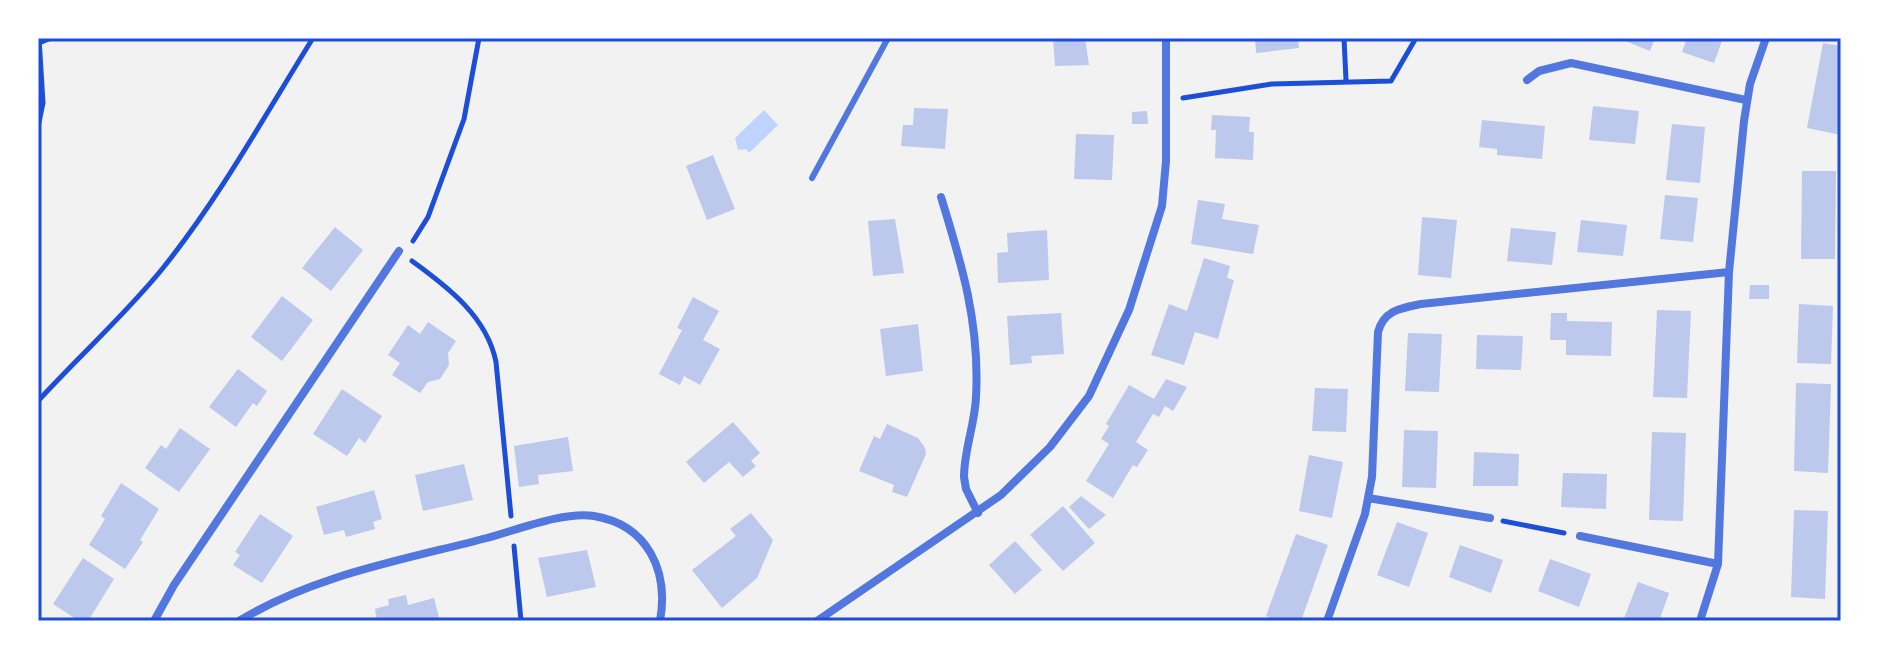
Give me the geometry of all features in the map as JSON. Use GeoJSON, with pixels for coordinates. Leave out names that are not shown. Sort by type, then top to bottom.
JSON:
{"type":"FeatureCollection","features":[{"type":"Feature","properties":{"kind":"street"},"geometry":{"type":"LineString","coordinates":[[817,621],[978,513],[1023,474],[1071,421],[1089,396],[1129,310],[1162,206],[1166,161],[1166,38]]}},
{"type":"Feature","properties":{"kind":"street"},"geometry":{"type":"LineString","coordinates":[[1700,621],[1718,564],[1729,272],[1746,100],[1766,38]]}},
{"type":"Feature","properties":{"kind":"street"},"geometry":{"type":"LineString","coordinates":[[1527,80],[1539,71],[1571,63],[1746,100]]}},
{"type":"Feature","properties":{"kind":"street"},"geometry":{"type":"LineString","coordinates":[[941,197],[964,270],[975,325],[976,401],[964,477],[966,489],[978,513]]}},
{"type":"Feature","properties":{"kind":"street"},"geometry":{"type":"LineString","coordinates":[[154,621],[174,585],[401,253]]}},
{"type":"Feature","properties":{"kind":"street"},"geometry":{"type":"LineString","coordinates":[[1327,621],[1365,514],[1372,477],[1378,332],[1384,317],[1421,304],[1729,272]]}},
{"type":"Feature","properties":{"kind":"street"},"geometry":{"type":"LineString","coordinates":[[1368,498],[1490,518]]}},
{"type":"Feature","properties":{"kind":"street"},"geometry":{"type":"LineString","coordinates":[[239,621],[280,598],[309,587],[573,516],[598,517],[622,526],[653,555],[661,573],[664,594],[660,621]]}},
{"type":"Feature","properties":{"kind":"street"},"geometry":{"type":"LineString","coordinates":[[1580,536],[1718,564]]}},
{"type":"Feature","properties":{"kind":"lane"},"geometry":{"type":"LineString","coordinates":[[812,178],[888,38]]}},
{"type":"Feature","properties":{"kind":"path"},"geometry":{"type":"LineString","coordinates":[[38,127],[43,103],[39,41],[51,38]]}},
{"type":"Feature","properties":{"kind":"path"},"geometry":{"type":"LineString","coordinates":[[38,401],[116,322],[164,267],[210,202],[313,38]]}},
{"type":"Feature","properties":{"kind":"path"},"geometry":{"type":"LineString","coordinates":[[479,38],[464,119],[451,158],[428,217],[401,253],[466,307],[492,342],[521,621]]}},
{"type":"Feature","properties":{"kind":"path"},"geometry":{"type":"LineString","coordinates":[[1344,38],[1346,80]]}},
{"type":"Feature","properties":{"kind":"path"},"geometry":{"type":"LineString","coordinates":[[1167,101],[1272,84],[1391,81],[1416,38]]}},
{"type":"Feature","properties":{"kind":"path"},"geometry":{"type":"LineString","coordinates":[[1490,518],[1580,536]]}},
{"type":"Feature","properties":{"kind":"water"},"geometry":{"type":"Polygon","coordinates":[[[764,110],[778,125],[749,153],[746,149],[738,150],[735,138],[764,110]]]}},
{"type":"Feature","properties":{"kind":"building"},"geometry":{"type":"Polygon","coordinates":[[[1053,38],[1085,38],[1089,65],[1055,66],[1053,38]]]}},
{"type":"Feature","properties":{"kind":"building"},"geometry":{"type":"Polygon","coordinates":[[[1255,38],[1298,38],[1299,48],[1256,53],[1255,38]]]}},
{"type":"Feature","properties":{"kind":"building"},"geometry":{"type":"Polygon","coordinates":[[[1618,38],[1655,38],[1650,51],[1618,38]]]}},
{"type":"Feature","properties":{"kind":"building"},"geometry":{"type":"Polygon","coordinates":[[[1687,38],[1723,38],[1714,63],[1682,52],[1687,38]]]}},
{"type":"Feature","properties":{"kind":"building"},"geometry":{"type":"Polygon","coordinates":[[[1823,43],[1841,46],[1841,135],[1807,128],[1823,43]]]}},
{"type":"Feature","properties":{"kind":"building"},"geometry":{"type":"Polygon","coordinates":[[[1593,106],[1639,111],[1635,144],[1589,140],[1593,106]]]}},
{"type":"Feature","properties":{"kind":"building"},"geometry":{"type":"Polygon","coordinates":[[[914,108],[948,109],[945,149],[901,146],[903,125],[913,125],[914,108]]]}},
{"type":"Feature","properties":{"kind":"building"},"geometry":{"type":"Polygon","coordinates":[[[1147,111],[1148,124],[1132,124],[1132,112],[1147,111]]]}},
{"type":"Feature","properties":{"kind":"building"},"geometry":{"type":"Polygon","coordinates":[[[1212,115],[1250,117],[1249,132],[1254,132],[1253,160],[1215,158],[1216,130],[1211,130],[1212,115]]]}},
{"type":"Feature","properties":{"kind":"building"},"geometry":{"type":"Polygon","coordinates":[[[1482,120],[1545,126],[1542,159],[1497,155],[1497,149],[1479,147],[1482,120]]]}},
{"type":"Feature","properties":{"kind":"building"},"geometry":{"type":"Polygon","coordinates":[[[1672,124],[1705,127],[1700,183],[1666,180],[1672,124]]]}},
{"type":"Feature","properties":{"kind":"building"},"geometry":{"type":"Polygon","coordinates":[[[1076,134],[1114,135],[1112,180],[1074,179],[1076,134]]]}},
{"type":"Feature","properties":{"kind":"building"},"geometry":{"type":"Polygon","coordinates":[[[713,155],[735,209],[707,220],[686,166],[713,155]]]}},
{"type":"Feature","properties":{"kind":"building"},"geometry":{"type":"Polygon","coordinates":[[[1802,171],[1836,171],[1835,259],[1801,259],[1802,171]]]}},
{"type":"Feature","properties":{"kind":"building"},"geometry":{"type":"Polygon","coordinates":[[[1665,195],[1698,198],[1693,242],[1660,239],[1665,195]]]}},
{"type":"Feature","properties":{"kind":"building"},"geometry":{"type":"Polygon","coordinates":[[[1198,200],[1225,204],[1222,219],[1259,225],[1253,254],[1191,244],[1198,200]]]}},
{"type":"Feature","properties":{"kind":"building"},"geometry":{"type":"Polygon","coordinates":[[[1422,217],[1457,220],[1451,278],[1418,275],[1422,217]]]}},
{"type":"Feature","properties":{"kind":"building"},"geometry":{"type":"Polygon","coordinates":[[[895,219],[904,273],[873,276],[868,221],[895,219]]]}},
{"type":"Feature","properties":{"kind":"building"},"geometry":{"type":"Polygon","coordinates":[[[1581,220],[1627,225],[1623,256],[1577,252],[1581,220]]]}},
{"type":"Feature","properties":{"kind":"building"},"geometry":{"type":"Polygon","coordinates":[[[335,227],[363,250],[331,291],[302,268],[335,227]]]}},
{"type":"Feature","properties":{"kind":"building"},"geometry":{"type":"Polygon","coordinates":[[[1511,228],[1556,232],[1552,265],[1507,261],[1511,228]]]}},
{"type":"Feature","properties":{"kind":"building"},"geometry":{"type":"Polygon","coordinates":[[[1047,230],[1049,280],[998,283],[997,253],[1008,252],[1007,233],[1047,230]]]}},
{"type":"Feature","properties":{"kind":"building"},"geometry":{"type":"Polygon","coordinates":[[[1204,258],[1230,266],[1227,278],[1234,280],[1218,339],[1195,332],[1184,365],[1151,355],[1169,304],[1187,311],[1204,258]]]}},
{"type":"Feature","properties":{"kind":"building"},"geometry":{"type":"Polygon","coordinates":[[[1750,285],[1769,285],[1769,299],[1749,299],[1750,285]]]}},
{"type":"Feature","properties":{"kind":"building"},"geometry":{"type":"Polygon","coordinates":[[[282,296],[313,320],[282,361],[251,337],[282,296]]]}},
{"type":"Feature","properties":{"kind":"building"},"geometry":{"type":"Polygon","coordinates":[[[693,297],[719,311],[703,340],[720,349],[700,385],[684,376],[680,385],[659,374],[682,330],[677,328],[693,297]]]}},
{"type":"Feature","properties":{"kind":"building"},"geometry":{"type":"Polygon","coordinates":[[[1799,304],[1833,306],[1831,364],[1797,363],[1799,304]]]}},
{"type":"Feature","properties":{"kind":"building"},"geometry":{"type":"Polygon","coordinates":[[[1657,310],[1691,311],[1687,398],[1653,397],[1657,310]]]}},
{"type":"Feature","properties":{"kind":"building"},"geometry":{"type":"Polygon","coordinates":[[[1061,313],[1064,354],[1031,356],[1032,363],[1010,365],[1007,316],[1061,313]]]}},
{"type":"Feature","properties":{"kind":"building"},"geometry":{"type":"Polygon","coordinates":[[[1551,313],[1567,313],[1567,321],[1612,322],[1611,356],[1566,355],[1566,340],[1550,340],[1551,313]]]}},
{"type":"Feature","properties":{"kind":"building"},"geometry":{"type":"Polygon","coordinates":[[[428,322],[456,341],[448,353],[449,365],[440,379],[428,382],[420,393],[392,375],[400,363],[388,355],[408,325],[420,334],[428,322]]]}},
{"type":"Feature","properties":{"kind":"building"},"geometry":{"type":"Polygon","coordinates":[[[918,324],[923,371],[886,376],[880,329],[918,324]]]}},
{"type":"Feature","properties":{"kind":"building"},"geometry":{"type":"Polygon","coordinates":[[[1408,333],[1442,334],[1439,392],[1405,391],[1408,333]]]}},
{"type":"Feature","properties":{"kind":"building"},"geometry":{"type":"Polygon","coordinates":[[[1477,335],[1523,336],[1521,370],[1476,369],[1477,335]]]}},
{"type":"Feature","properties":{"kind":"building"},"geometry":{"type":"Polygon","coordinates":[[[238,369],[267,391],[257,406],[253,403],[236,427],[209,407],[238,369]]]}},
{"type":"Feature","properties":{"kind":"building"},"geometry":{"type":"Polygon","coordinates":[[[1166,379],[1187,387],[1173,411],[1165,406],[1159,417],[1153,414],[1136,442],[1148,450],[1137,467],[1133,465],[1113,498],[1086,481],[1109,444],[1101,439],[1109,426],[1106,424],[1129,385],[1154,399],[1166,379]]]}},
{"type":"Feature","properties":{"kind":"building"},"geometry":{"type":"Polygon","coordinates":[[[1796,383],[1831,384],[1828,473],[1794,471],[1796,383]]]}},
{"type":"Feature","properties":{"kind":"building"},"geometry":{"type":"Polygon","coordinates":[[[1315,388],[1348,389],[1346,432],[1312,431],[1315,388]]]}},
{"type":"Feature","properties":{"kind":"building"},"geometry":{"type":"Polygon","coordinates":[[[342,389],[382,416],[365,443],[359,438],[347,456],[313,434],[342,389]]]}},
{"type":"Feature","properties":{"kind":"building"},"geometry":{"type":"Polygon","coordinates":[[[733,422],[760,453],[751,461],[756,466],[743,477],[729,462],[704,483],[686,462],[733,422]]]}},
{"type":"Feature","properties":{"kind":"building"},"geometry":{"type":"Polygon","coordinates":[[[887,424],[918,438],[925,448],[926,454],[907,497],[892,492],[894,485],[859,471],[874,436],[880,439],[887,424]]]}},
{"type":"Feature","properties":{"kind":"building"},"geometry":{"type":"Polygon","coordinates":[[[180,428],[210,449],[179,492],[145,468],[161,445],[166,449],[180,428]]]}},
{"type":"Feature","properties":{"kind":"building"},"geometry":{"type":"Polygon","coordinates":[[[1404,430],[1438,431],[1436,488],[1402,487],[1404,430]]]}},
{"type":"Feature","properties":{"kind":"building"},"geometry":{"type":"Polygon","coordinates":[[[1652,432],[1686,433],[1683,521],[1649,520],[1652,432]]]}},
{"type":"Feature","properties":{"kind":"building"},"geometry":{"type":"Polygon","coordinates":[[[568,437],[573,471],[538,475],[539,484],[519,487],[514,446],[568,437]]]}},
{"type":"Feature","properties":{"kind":"building"},"geometry":{"type":"Polygon","coordinates":[[[1474,452],[1519,454],[1518,486],[1473,486],[1474,452]]]}},
{"type":"Feature","properties":{"kind":"building"},"geometry":{"type":"Polygon","coordinates":[[[1309,455],[1343,462],[1332,518],[1299,511],[1309,455]]]}},
{"type":"Feature","properties":{"kind":"building"},"geometry":{"type":"Polygon","coordinates":[[[464,464],[473,500],[423,511],[415,475],[464,464]]]}},
{"type":"Feature","properties":{"kind":"building"},"geometry":{"type":"Polygon","coordinates":[[[1563,473],[1607,474],[1606,509],[1561,507],[1563,473]]]}},
{"type":"Feature","properties":{"kind":"building"},"geometry":{"type":"Polygon","coordinates":[[[121,483],[159,509],[125,569],[89,545],[105,519],[101,516],[121,483]]]}},
{"type":"Feature","properties":{"kind":"building"},"geometry":{"type":"Polygon","coordinates":[[[374,490],[382,519],[373,522],[375,529],[346,537],[344,530],[324,535],[316,507],[374,490]]]}},
{"type":"Feature","properties":{"kind":"building"},"geometry":{"type":"Polygon","coordinates":[[[1081,496],[1106,515],[1089,529],[1069,507],[1081,496]]]}},
{"type":"Feature","properties":{"kind":"building"},"geometry":{"type":"Polygon","coordinates":[[[1063,506],[1095,543],[1063,571],[1030,535],[1063,506]]]}},
{"type":"Feature","properties":{"kind":"building"},"geometry":{"type":"Polygon","coordinates":[[[1794,510],[1828,511],[1825,599],[1791,597],[1794,510]]]}},
{"type":"Feature","properties":{"kind":"building"},"geometry":{"type":"Polygon","coordinates":[[[751,513],[773,540],[757,578],[722,608],[692,570],[736,536],[730,529],[751,513]]]}},
{"type":"Feature","properties":{"kind":"building"},"geometry":{"type":"Polygon","coordinates":[[[260,514],[293,536],[262,583],[233,565],[240,555],[235,552],[260,514]]]}},
{"type":"Feature","properties":{"kind":"building"},"geometry":{"type":"Polygon","coordinates":[[[1397,522],[1428,533],[1409,587],[1377,575],[1397,522]]]}},
{"type":"Feature","properties":{"kind":"building"},"geometry":{"type":"Polygon","coordinates":[[[1296,534],[1328,545],[1301,621],[1278,621],[1266,616],[1296,534]]]}},
{"type":"Feature","properties":{"kind":"building"},"geometry":{"type":"Polygon","coordinates":[[[1015,541],[1042,570],[1015,594],[989,565],[1015,541]]]}},
{"type":"Feature","properties":{"kind":"building"},"geometry":{"type":"Polygon","coordinates":[[[1460,545],[1503,560],[1491,593],[1449,577],[1460,545]]]}},
{"type":"Feature","properties":{"kind":"building"},"geometry":{"type":"Polygon","coordinates":[[[587,550],[596,587],[547,597],[538,558],[587,550]]]}},
{"type":"Feature","properties":{"kind":"building"},"geometry":{"type":"Polygon","coordinates":[[[83,558],[114,579],[88,621],[79,621],[53,604],[83,558]]]}},
{"type":"Feature","properties":{"kind":"building"},"geometry":{"type":"Polygon","coordinates":[[[1550,559],[1591,574],[1579,607],[1538,591],[1550,559]]]}},
{"type":"Feature","properties":{"kind":"building"},"geometry":{"type":"Polygon","coordinates":[[[1638,582],[1669,593],[1659,621],[1623,621],[1638,582]]]}},
{"type":"Feature","properties":{"kind":"building"},"geometry":{"type":"Polygon","coordinates":[[[406,595],[408,605],[434,598],[440,621],[377,621],[375,609],[389,605],[388,599],[406,595]]]}}]}
